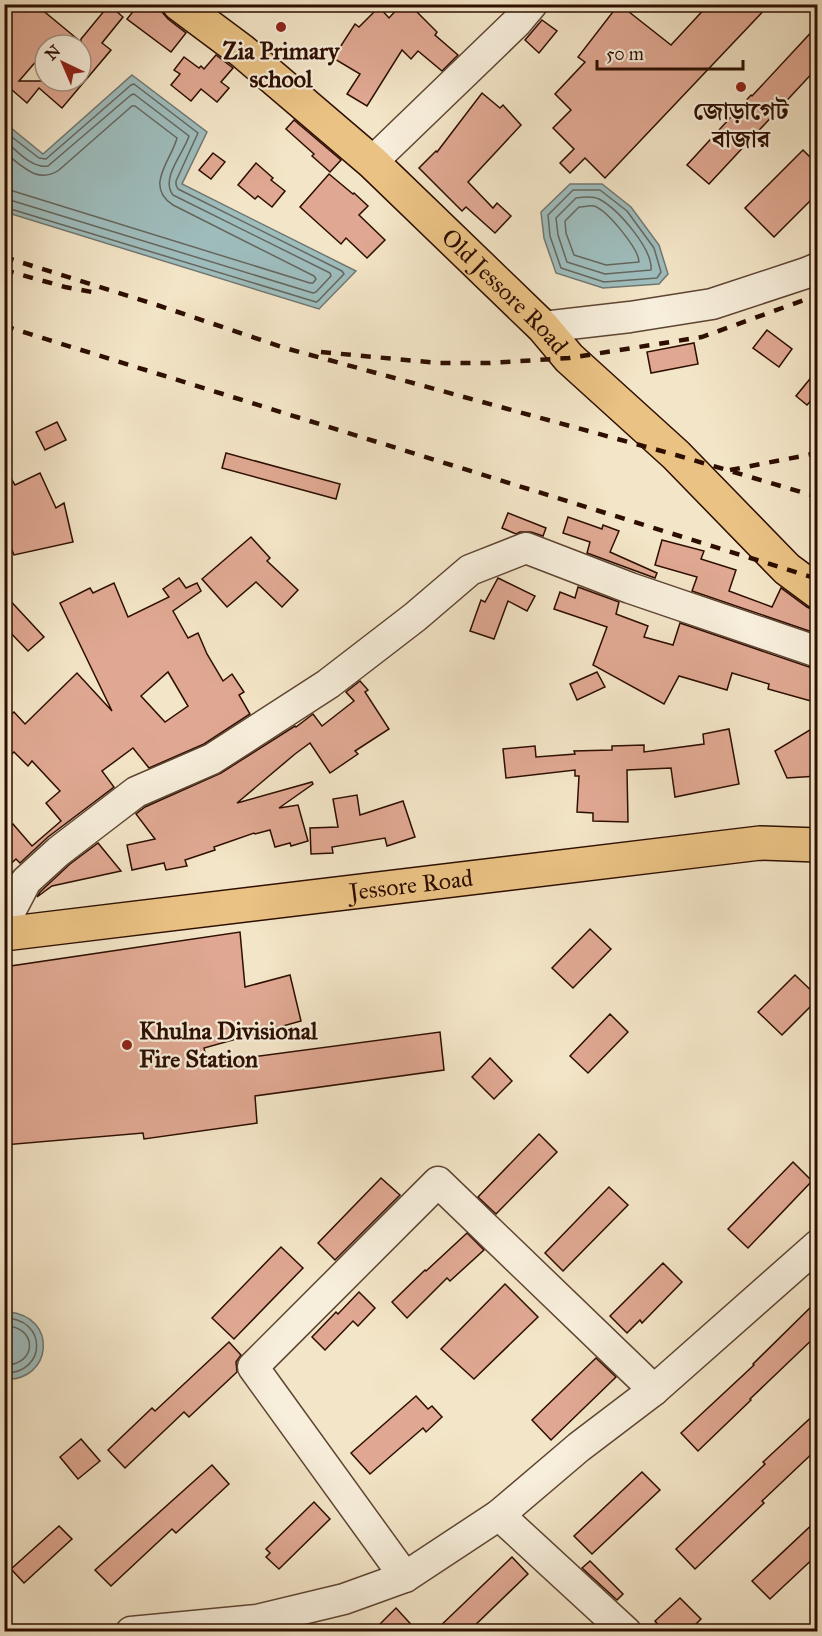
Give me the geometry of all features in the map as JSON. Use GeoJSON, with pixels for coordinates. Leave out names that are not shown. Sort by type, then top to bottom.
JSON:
{"type":"FeatureCollection","features":[{"type":"Feature","properties":{"kind":"main road","name":"Old Jessore Road"},"geometry":{"type":"LineString","coordinates":[[179,4],[243,51],[372,162],[543,327],[569,358],[676,455],[787,569],[818,592]]}},
{"type":"Feature","properties":{"kind":"main road","name":"Jessore Road"},"geometry":{"type":"LineString","coordinates":[[4,934],[760,843],[818,845]]}},
{"type":"Feature","properties":{"kind":"street"},"geometry":{"type":"LineString","coordinates":[[372,162],[516,23],[532,4]]}},
{"type":"Feature","properties":{"kind":"street"},"geometry":{"type":"LineString","coordinates":[[543,327],[630,317],[712,304],[818,268]]}},
{"type":"Feature","properties":{"kind":"street"},"geometry":{"type":"LineString","coordinates":[[4,923],[26,881],[59,851],[136,792],[212,759],[328,684],[470,570],[526,548],[630,588],[818,652]]}},
{"type":"Feature","properties":{"kind":"street"},"geometry":{"type":"LineString","coordinates":[[405,1577],[253,1367],[438,1182],[654,1390]]}},
{"type":"Feature","properties":{"kind":"street"},"geometry":{"type":"LineString","coordinates":[[131,1632],[261,1626],[405,1577],[499,1515],[579,1447],[654,1390],[818,1245]]}},
{"type":"Feature","properties":{"kind":"street"},"geometry":{"type":"LineString","coordinates":[[499,1515],[626,1632]]}},
{"type":"Feature","properties":{"kind":"water"},"geometry":{"type":"Polygon","coordinates":[[[132,75],[207,132],[182,184],[356,271],[319,309],[5,212],[5,123],[43,154],[132,75]]]}},
{"type":"Feature","properties":{"kind":"water"},"geometry":{"type":"Polygon","coordinates":[[[570,184],[602,184],[631,207],[659,245],[668,274],[659,284],[603,288],[556,273],[544,238],[541,212],[570,184]]]}},
{"type":"Feature","properties":{"kind":"water"},"geometry":{"type":"Polygon","coordinates":[[[4,1313],[24,1316],[36,1325],[42,1336],[43,1348],[40,1360],[32,1370],[21,1377],[5,1379],[4,1313]]]}},
{"type":"Feature","properties":{"kind":"building"},"geometry":{"type":"Polygon","coordinates":[[[4,4],[35,4],[70,33],[33,33],[33,65],[19,81],[33,81],[33,93],[35,93],[27,103],[12,90],[4,99],[4,4]]]}},
{"type":"Feature","properties":{"kind":"building"},"geometry":{"type":"Polygon","coordinates":[[[139,4],[158,4],[168,19],[186,33],[171,52],[127,19],[139,4]]]}},
{"type":"Feature","properties":{"kind":"building"},"geometry":{"type":"Polygon","coordinates":[[[402,4],[409,4],[437,32],[435,35],[458,55],[442,71],[418,51],[411,59],[402,50],[367,106],[347,94],[360,74],[333,58],[355,24],[359,27],[379,7],[389,18],[402,4]]]}},
{"type":"Feature","properties":{"kind":"building"},"geometry":{"type":"Polygon","coordinates":[[[619,4],[671,45],[709,4],[770,4],[605,178],[585,158],[570,173],[560,163],[574,149],[553,128],[571,110],[555,94],[585,62],[578,57],[619,4]]]}},
{"type":"Feature","properties":{"kind":"building"},"geometry":{"type":"Polygon","coordinates":[[[109,5],[123,17],[102,43],[111,50],[93,71],[93,33],[86,33],[109,5]]]}},
{"type":"Feature","properties":{"kind":"building"},"geometry":{"type":"Polygon","coordinates":[[[542,20],[557,31],[539,53],[525,40],[542,20]]]}},
{"type":"Feature","properties":{"kind":"building"},"geometry":{"type":"Polygon","coordinates":[[[818,25],[818,67],[709,184],[687,165],[818,25]]]}},
{"type":"Feature","properties":{"kind":"building"},"geometry":{"type":"Polygon","coordinates":[[[216,55],[233,68],[221,82],[229,88],[217,102],[201,89],[191,101],[171,85],[180,74],[174,70],[184,57],[204,69],[216,55]]]}},
{"type":"Feature","properties":{"kind":"building"},"geometry":{"type":"Polygon","coordinates":[[[45,93],[75,93],[62,108],[45,93]]]}},
{"type":"Feature","properties":{"kind":"building"},"geometry":{"type":"Polygon","coordinates":[[[482,93],[500,108],[503,105],[521,125],[468,182],[493,208],[497,203],[511,216],[495,233],[466,207],[462,211],[419,168],[437,152],[482,93]]]}},
{"type":"Feature","properties":{"kind":"building"},"geometry":{"type":"Polygon","coordinates":[[[294,120],[341,160],[330,172],[286,129],[294,120]]]}},
{"type":"Feature","properties":{"kind":"building"},"geometry":{"type":"Polygon","coordinates":[[[803,150],[818,165],[818,193],[774,237],[745,208],[803,150]]]}},
{"type":"Feature","properties":{"kind":"building"},"geometry":{"type":"Polygon","coordinates":[[[213,153],[225,162],[211,179],[199,170],[213,153]]]}},
{"type":"Feature","properties":{"kind":"building"},"geometry":{"type":"Polygon","coordinates":[[[256,163],[273,178],[271,180],[285,191],[272,207],[258,196],[255,199],[238,185],[256,163]]]}},
{"type":"Feature","properties":{"kind":"building"},"geometry":{"type":"Polygon","coordinates":[[[329,174],[368,206],[359,215],[385,240],[367,258],[346,238],[341,244],[300,207],[329,174]]]}},
{"type":"Feature","properties":{"kind":"building"},"geometry":{"type":"Polygon","coordinates":[[[767,330],[792,349],[779,367],[753,348],[767,330]]]}},
{"type":"Feature","properties":{"kind":"building"},"geometry":{"type":"Polygon","coordinates":[[[694,343],[698,364],[651,373],[647,352],[694,343]]]}},
{"type":"Feature","properties":{"kind":"building"},"geometry":{"type":"Polygon","coordinates":[[[818,369],[818,393],[807,405],[796,396],[818,369]]]}},
{"type":"Feature","properties":{"kind":"building"},"geometry":{"type":"Polygon","coordinates":[[[57,422],[66,440],[45,450],[36,432],[57,422]]]}},
{"type":"Feature","properties":{"kind":"building"},"geometry":{"type":"Polygon","coordinates":[[[226,453],[340,484],[336,499],[222,468],[226,453]]]}},
{"type":"Feature","properties":{"kind":"building"},"geometry":{"type":"Polygon","coordinates":[[[4,467],[15,485],[40,473],[56,508],[64,503],[73,542],[14,555],[4,532],[4,467]]]}},
{"type":"Feature","properties":{"kind":"building"},"geometry":{"type":"Polygon","coordinates":[[[508,513],[546,528],[543,536],[531,532],[516,534],[502,528],[508,513]]]}},
{"type":"Feature","properties":{"kind":"building"},"geometry":{"type":"Polygon","coordinates":[[[568,517],[602,529],[603,525],[619,531],[610,552],[657,573],[655,578],[587,553],[590,542],[563,533],[568,517]]]}},
{"type":"Feature","properties":{"kind":"building"},"geometry":{"type":"Polygon","coordinates":[[[251,537],[270,558],[267,561],[298,590],[282,607],[256,582],[227,607],[202,579],[251,537]]]}},
{"type":"Feature","properties":{"kind":"building"},"geometry":{"type":"Polygon","coordinates":[[[662,540],[704,551],[701,559],[736,570],[729,591],[772,607],[781,588],[818,614],[818,634],[692,591],[697,577],[655,565],[662,540]]]}},
{"type":"Feature","properties":{"kind":"building"},"geometry":{"type":"Polygon","coordinates":[[[179,578],[186,588],[197,583],[201,591],[173,611],[188,638],[198,633],[223,681],[232,674],[244,692],[239,695],[250,714],[204,744],[149,768],[133,748],[102,771],[114,787],[48,837],[20,863],[16,859],[4,870],[4,831],[13,824],[32,846],[61,821],[46,803],[60,791],[32,761],[28,766],[14,752],[4,761],[4,721],[14,712],[25,724],[77,673],[112,711],[60,603],[90,588],[93,593],[114,583],[128,617],[169,597],[163,589],[179,578]],[[168,672],[141,696],[165,722],[188,706],[168,672]]]}},
{"type":"Feature","properties":{"kind":"building"},"geometry":{"type":"Polygon","coordinates":[[[498,578],[535,596],[527,611],[508,601],[494,639],[470,631],[481,600],[485,602],[498,578]]]}},
{"type":"Feature","properties":{"kind":"building"},"geometry":{"type":"Polygon","coordinates":[[[578,587],[619,602],[616,614],[648,626],[644,637],[673,645],[680,623],[818,670],[818,703],[768,689],[769,684],[732,673],[727,690],[679,676],[664,704],[593,665],[607,627],[554,609],[560,592],[575,598],[578,587]]]}},
{"type":"Feature","properties":{"kind":"building"},"geometry":{"type":"Polygon","coordinates":[[[4,594],[44,637],[28,651],[4,626],[4,594]]]}},
{"type":"Feature","properties":{"kind":"building"},"geometry":{"type":"Polygon","coordinates":[[[597,672],[605,687],[577,700],[570,684],[597,672]]]}},
{"type":"Feature","properties":{"kind":"building"},"geometry":{"type":"Polygon","coordinates":[[[360,681],[368,690],[365,692],[389,729],[355,751],[358,754],[330,773],[310,743],[237,803],[312,782],[313,784],[279,808],[298,805],[308,841],[291,846],[290,843],[275,847],[270,830],[214,847],[215,850],[185,860],[187,866],[166,870],[164,863],[132,870],[127,845],[155,839],[136,814],[145,807],[221,773],[313,714],[322,726],[354,701],[346,692],[360,681]]]}},
{"type":"Feature","properties":{"kind":"building"},"geometry":{"type":"Polygon","coordinates":[[[818,725],[818,776],[787,778],[775,751],[818,725]]]}},
{"type":"Feature","properties":{"kind":"building"},"geometry":{"type":"Polygon","coordinates":[[[729,729],[739,784],[675,797],[671,768],[627,770],[628,822],[593,821],[593,813],[577,812],[579,776],[575,776],[575,770],[506,778],[503,749],[535,746],[536,757],[575,754],[574,751],[612,750],[612,746],[644,745],[644,752],[704,744],[703,734],[729,729]]]}},
{"type":"Feature","properties":{"kind":"building"},"geometry":{"type":"Polygon","coordinates":[[[357,795],[360,815],[403,801],[415,837],[387,846],[385,838],[332,847],[333,853],[311,854],[310,828],[338,827],[333,799],[357,795]]]}},
{"type":"Feature","properties":{"kind":"building"},"geometry":{"type":"Polygon","coordinates":[[[98,843],[121,871],[52,886],[37,897],[70,864],[98,843]]]}},
{"type":"Feature","properties":{"kind":"building"},"geometry":{"type":"Polygon","coordinates":[[[590,929],[611,949],[573,988],[552,968],[590,929]]]}},
{"type":"Feature","properties":{"kind":"building","name":"Khulna Divisional Fire Station"},"geometry":{"type":"Polygon","coordinates":[[[240,932],[245,987],[290,975],[301,1021],[204,1048],[207,1063],[440,1032],[444,1070],[255,1096],[257,1123],[144,1139],[143,1133],[4,1145],[4,967],[240,932]]]}},
{"type":"Feature","properties":{"kind":"building"},"geometry":{"type":"Polygon","coordinates":[[[795,975],[818,999],[782,1035],[758,1012],[795,975]]]}},
{"type":"Feature","properties":{"kind":"building"},"geometry":{"type":"Polygon","coordinates":[[[610,1014],[628,1032],[588,1073],[570,1056],[610,1014]]]}},
{"type":"Feature","properties":{"kind":"building"},"geometry":{"type":"Polygon","coordinates":[[[490,1058],[512,1081],[494,1099],[472,1077],[490,1058]]]}},
{"type":"Feature","properties":{"kind":"building"},"geometry":{"type":"Polygon","coordinates":[[[539,1134],[557,1152],[496,1214],[478,1197],[539,1134]]]}},
{"type":"Feature","properties":{"kind":"building"},"geometry":{"type":"Polygon","coordinates":[[[793,1162],[812,1181],[748,1248],[728,1229],[793,1162]]]}},
{"type":"Feature","properties":{"kind":"building"},"geometry":{"type":"Polygon","coordinates":[[[381,1178],[400,1195],[335,1260],[318,1243],[381,1178]]]}},
{"type":"Feature","properties":{"kind":"building"},"geometry":{"type":"Polygon","coordinates":[[[609,1187],[628,1205],[563,1271],[545,1253],[609,1187]]]}},
{"type":"Feature","properties":{"kind":"building"},"geometry":{"type":"Polygon","coordinates":[[[467,1233],[484,1250],[450,1281],[447,1278],[407,1318],[392,1302],[467,1233]]]}},
{"type":"Feature","properties":{"kind":"building"},"geometry":{"type":"Polygon","coordinates":[[[281,1247],[303,1268],[234,1339],[212,1318],[281,1247]]]}},
{"type":"Feature","properties":{"kind":"building"},"geometry":{"type":"Polygon","coordinates":[[[663,1263],[682,1282],[642,1323],[640,1320],[627,1333],[610,1316],[663,1263]]]}},
{"type":"Feature","properties":{"kind":"building"},"geometry":{"type":"Polygon","coordinates":[[[505,1284],[538,1317],[474,1379],[441,1349],[505,1284]]]}},
{"type":"Feature","properties":{"kind":"building"},"geometry":{"type":"Polygon","coordinates":[[[359,1292],[375,1308],[358,1326],[353,1321],[325,1350],[312,1337],[359,1292]]]}},
{"type":"Feature","properties":{"kind":"building"},"geometry":{"type":"Polygon","coordinates":[[[818,1300],[818,1334],[698,1451],[681,1433],[754,1365],[818,1300]]]}},
{"type":"Feature","properties":{"kind":"building"},"geometry":{"type":"Polygon","coordinates":[[[229,1342],[241,1355],[236,1362],[237,1372],[189,1417],[184,1412],[125,1468],[108,1450],[152,1408],[155,1411],[229,1342]]]}},
{"type":"Feature","properties":{"kind":"building"},"geometry":{"type":"Polygon","coordinates":[[[596,1358],[616,1377],[551,1440],[532,1420],[596,1358]]]}},
{"type":"Feature","properties":{"kind":"building"},"geometry":{"type":"Polygon","coordinates":[[[416,1396],[428,1409],[432,1406],[442,1417],[426,1432],[423,1428],[370,1474],[351,1453],[416,1396]]]}},
{"type":"Feature","properties":{"kind":"building"},"geometry":{"type":"Polygon","coordinates":[[[818,1411],[818,1448],[695,1569],[676,1549],[818,1411]]]}},
{"type":"Feature","properties":{"kind":"building"},"geometry":{"type":"Polygon","coordinates":[[[81,1439],[100,1461],[78,1479],[60,1457],[81,1439]]]}},
{"type":"Feature","properties":{"kind":"building"},"geometry":{"type":"Polygon","coordinates":[[[212,1465],[229,1484],[176,1533],[172,1529],[111,1586],[95,1570],[212,1465]]]}},
{"type":"Feature","properties":{"kind":"building"},"geometry":{"type":"Polygon","coordinates":[[[642,1472],[660,1490],[592,1554],[574,1536],[642,1472]]]}},
{"type":"Feature","properties":{"kind":"building"},"geometry":{"type":"Polygon","coordinates":[[[314,1502],[330,1519],[279,1569],[266,1557],[270,1553],[266,1549],[314,1502]]]}},
{"type":"Feature","properties":{"kind":"building"},"geometry":{"type":"Polygon","coordinates":[[[818,1519],[818,1554],[770,1599],[752,1581],[818,1519]]]}},
{"type":"Feature","properties":{"kind":"building"},"geometry":{"type":"Polygon","coordinates":[[[59,1526],[72,1539],[24,1583],[11,1569],[59,1526]]]}},
{"type":"Feature","properties":{"kind":"building"},"geometry":{"type":"Polygon","coordinates":[[[512,1557],[528,1574],[468,1632],[434,1632],[512,1557]]]}},
{"type":"Feature","properties":{"kind":"building"},"geometry":{"type":"Polygon","coordinates":[[[590,1561],[623,1594],[617,1600],[582,1568],[590,1561]]]}},
{"type":"Feature","properties":{"kind":"building"},"geometry":{"type":"Polygon","coordinates":[[[680,1598],[701,1619],[688,1632],[664,1632],[655,1621],[680,1598]]]}},
{"type":"Feature","properties":{"kind":"building"},"geometry":{"type":"Polygon","coordinates":[[[396,1608],[418,1632],[372,1632],[396,1608]]]}},
{"type":"Feature","properties":{"kind":"railway"},"geometry":{"type":"LineString","coordinates":[[4,257],[285,348],[676,455],[818,497]]}},
{"type":"Feature","properties":{"kind":"railway"},"geometry":{"type":"LineString","coordinates":[[4,270],[92,292]]}},
{"type":"Feature","properties":{"kind":"railway"},"geometry":{"type":"LineString","coordinates":[[321,352],[438,363],[490,363],[569,358],[702,337],[818,295]]}},
{"type":"Feature","properties":{"kind":"railway"},"geometry":{"type":"LineString","coordinates":[[4,326],[818,579]]}},
{"type":"Feature","properties":{"kind":"railway"},"geometry":{"type":"LineString","coordinates":[[730,470],[818,453]]}},
{"type":"Feature","properties":{"kind":"place","name":"Zia Primary school"},"geometry":{"type":"Point","coordinates":[281,27]}},
{"type":"Feature","properties":{"kind":"place","name":"জোড়াগেট বাজার"},"geometry":{"type":"Point","coordinates":[741,87]}},
{"type":"Feature","properties":{"kind":"place","name":"Khulna Divisional Fire Station"},"geometry":{"type":"Point","coordinates":[127,1045]}}]}
